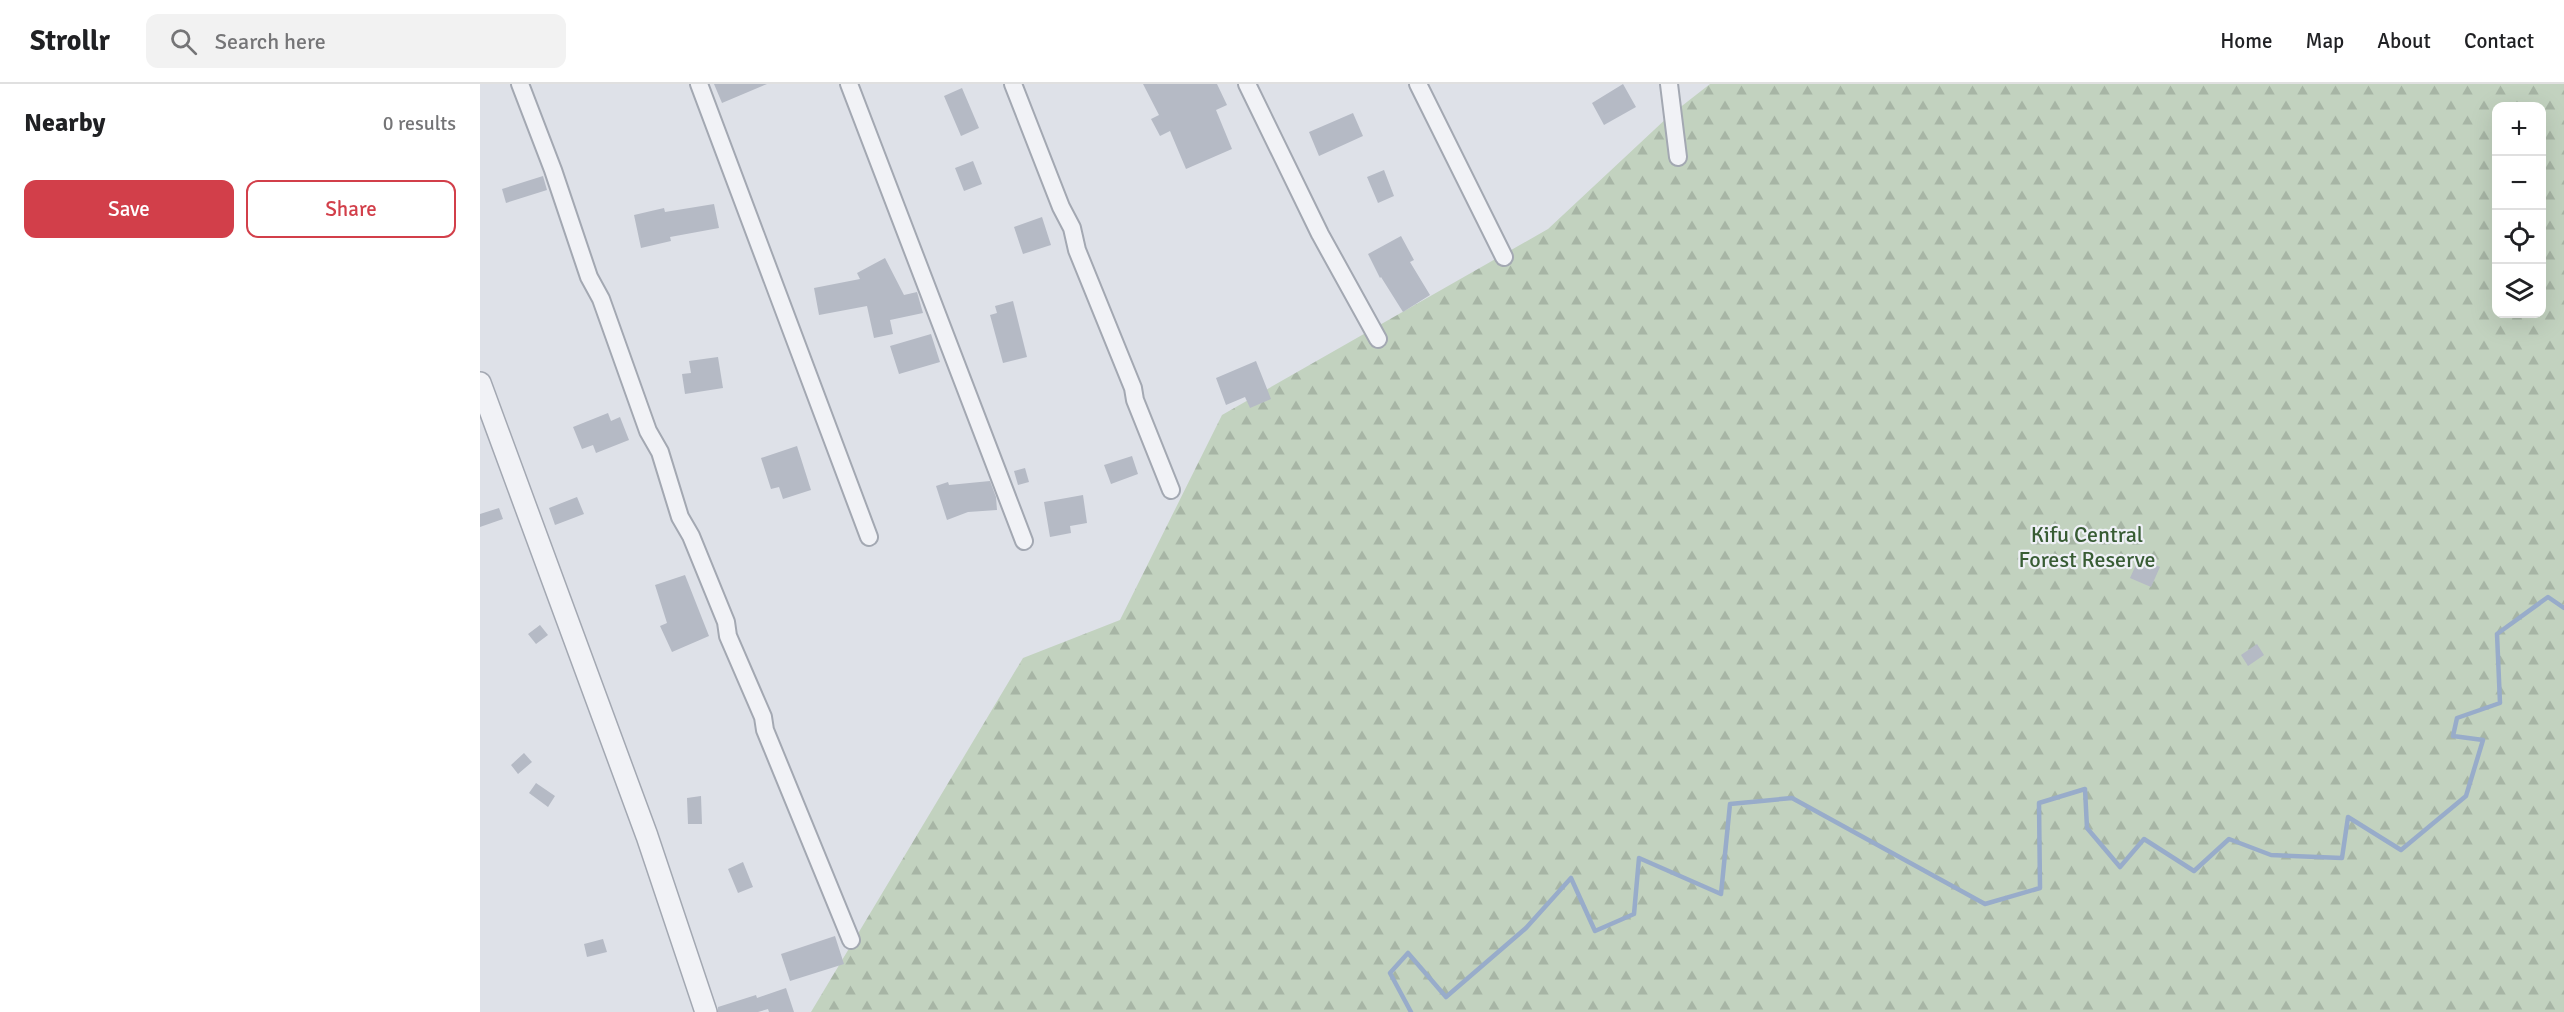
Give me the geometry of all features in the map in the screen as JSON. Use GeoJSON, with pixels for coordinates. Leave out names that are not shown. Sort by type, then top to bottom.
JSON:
{"type":"FeatureCollection","features":[{"type":"Feature","properties":{"kind":"street"},"geometry":{"type":"LineString","coordinates":[[520,84],[589,276],[601,299],[648,431],[660,452],[680,517],[691,536],[726,622],[728,636],[763,717],[765,730],[851,940]]}},
{"type":"Feature","properties":{"kind":"street"},"geometry":{"type":"LineString","coordinates":[[699,84],[869,537]]}},
{"type":"Feature","properties":{"kind":"street"},"geometry":{"type":"LineString","coordinates":[[849,84],[1024,542]]}},
{"type":"Feature","properties":{"kind":"street"},"geometry":{"type":"LineString","coordinates":[[1013,84],[1060,207],[1072,228],[1077,250],[1133,387],[1134,400],[1171,490]]}},
{"type":"Feature","properties":{"kind":"street"},"geometry":{"type":"LineString","coordinates":[[1247,84],[1320,234],[1378,339]]}},
{"type":"Feature","properties":{"kind":"street"},"geometry":{"type":"LineString","coordinates":[[1418,84],[1504,258]]}},
{"type":"Feature","properties":{"kind":"street"},"geometry":{"type":"LineString","coordinates":[[1669,84],[1678,157]]}},
{"type":"Feature","properties":{"kind":"street"},"geometry":{"type":"LineString","coordinates":[[480,383],[647,836],[706,1012]]}},
{"type":"Feature","properties":{"kind":"green space","name":"Kifu Central Forest Reserve"},"geometry":{"type":"Polygon","coordinates":[[[1710,84],[2564,84],[2564,1012],[811,1012],[1023,658],[1120,620],[1222,415],[1548,229],[1669,116],[1710,84]]]}},
{"type":"Feature","properties":{"kind":"building"},"geometry":{"type":"Polygon","coordinates":[[[714,84],[767,84],[722,103],[714,84]]]}},
{"type":"Feature","properties":{"kind":"building"},"geometry":{"type":"Polygon","coordinates":[[[1143,84],[1217,84],[1227,105],[1216,110],[1232,149],[1186,169],[1170,131],[1160,136],[1151,119],[1159,115],[1143,84]]]}},
{"type":"Feature","properties":{"kind":"building"},"geometry":{"type":"Polygon","coordinates":[[[1623,84],[1636,107],[1604,125],[1592,103],[1623,84]]]}},
{"type":"Feature","properties":{"kind":"building"},"geometry":{"type":"Polygon","coordinates":[[[962,88],[979,128],[961,136],[944,96],[962,88]]]}},
{"type":"Feature","properties":{"kind":"building"},"geometry":{"type":"Polygon","coordinates":[[[1353,113],[1363,136],[1319,156],[1309,132],[1353,113]]]}},
{"type":"Feature","properties":{"kind":"building"},"geometry":{"type":"Polygon","coordinates":[[[973,161],[982,184],[964,191],[955,168],[973,161]]]}},
{"type":"Feature","properties":{"kind":"building"},"geometry":{"type":"Polygon","coordinates":[[[1384,170],[1394,196],[1378,203],[1367,177],[1384,170]]]}},
{"type":"Feature","properties":{"kind":"building"},"geometry":{"type":"Polygon","coordinates":[[[543,176],[547,190],[506,203],[502,189],[543,176]]]}},
{"type":"Feature","properties":{"kind":"building"},"geometry":{"type":"Polygon","coordinates":[[[714,204],[719,228],[670,237],[671,241],[641,248],[634,215],[664,208],[665,212],[714,204]]]}},
{"type":"Feature","properties":{"kind":"building"},"geometry":{"type":"Polygon","coordinates":[[[1042,217],[1051,245],[1023,254],[1014,227],[1042,217]]]}},
{"type":"Feature","properties":{"kind":"building"},"geometry":{"type":"Polygon","coordinates":[[[1401,236],[1414,260],[1410,262],[1430,295],[1403,312],[1380,278],[1368,254],[1401,236]]]}},
{"type":"Feature","properties":{"kind":"building"},"geometry":{"type":"Polygon","coordinates":[[[885,258],[904,295],[917,292],[923,313],[890,320],[893,334],[874,338],[867,306],[819,315],[814,288],[860,279],[857,273],[885,258]]]}},
{"type":"Feature","properties":{"kind":"building"},"geometry":{"type":"Polygon","coordinates":[[[1013,301],[1027,357],[1003,363],[990,315],[997,313],[995,306],[1013,301]]]}},
{"type":"Feature","properties":{"kind":"building"},"geometry":{"type":"Polygon","coordinates":[[[931,334],[940,362],[899,374],[890,346],[931,334]]]}},
{"type":"Feature","properties":{"kind":"building"},"geometry":{"type":"Polygon","coordinates":[[[718,357],[723,388],[685,394],[682,374],[691,373],[689,361],[718,357]]]}},
{"type":"Feature","properties":{"kind":"building"},"geometry":{"type":"Polygon","coordinates":[[[1256,361],[1271,399],[1250,408],[1245,397],[1226,405],[1216,378],[1256,361]]]}},
{"type":"Feature","properties":{"kind":"building"},"geometry":{"type":"Polygon","coordinates":[[[608,413],[611,421],[620,417],[629,440],[596,453],[593,445],[582,449],[573,427],[608,413]]]}},
{"type":"Feature","properties":{"kind":"building"},"geometry":{"type":"Polygon","coordinates":[[[797,446],[811,490],[783,499],[779,487],[771,489],[761,458],[797,446]]]}},
{"type":"Feature","properties":{"kind":"building"},"geometry":{"type":"Polygon","coordinates":[[[1132,456],[1138,474],[1111,484],[1104,465],[1132,456]]]}},
{"type":"Feature","properties":{"kind":"building"},"geometry":{"type":"Polygon","coordinates":[[[1025,468],[1029,482],[1018,485],[1014,471],[1025,468]]]}},
{"type":"Feature","properties":{"kind":"building"},"geometry":{"type":"Polygon","coordinates":[[[990,481],[996,497],[997,510],[968,512],[947,520],[936,486],[948,482],[949,485],[990,481]]]}},
{"type":"Feature","properties":{"kind":"building"},"geometry":{"type":"Polygon","coordinates":[[[1083,495],[1087,523],[1070,526],[1071,533],[1050,537],[1044,502],[1083,495]]]}},
{"type":"Feature","properties":{"kind":"building"},"geometry":{"type":"Polygon","coordinates":[[[577,497],[584,514],[555,525],[549,508],[577,497]]]}},
{"type":"Feature","properties":{"kind":"building"},"geometry":{"type":"Polygon","coordinates":[[[499,508],[503,519],[480,527],[480,514],[499,508]]]}},
{"type":"Feature","properties":{"kind":"building"},"geometry":{"type":"Polygon","coordinates":[[[2139,558],[2160,567],[2151,587],[2130,578],[2139,558]]]}},
{"type":"Feature","properties":{"kind":"building"},"geometry":{"type":"Polygon","coordinates":[[[685,575],[709,636],[672,652],[660,626],[667,623],[655,585],[685,575]]]}},
{"type":"Feature","properties":{"kind":"building"},"geometry":{"type":"Polygon","coordinates":[[[540,625],[548,635],[536,644],[528,634],[540,625]]]}},
{"type":"Feature","properties":{"kind":"building"},"geometry":{"type":"Polygon","coordinates":[[[2257,644],[2264,655],[2248,666],[2241,655],[2257,644]]]}},
{"type":"Feature","properties":{"kind":"building"},"geometry":{"type":"Polygon","coordinates":[[[524,753],[532,762],[518,774],[511,765],[524,753]]]}},
{"type":"Feature","properties":{"kind":"building"},"geometry":{"type":"Polygon","coordinates":[[[536,783],[555,796],[548,807],[529,793],[536,783]]]}},
{"type":"Feature","properties":{"kind":"building"},"geometry":{"type":"Polygon","coordinates":[[[701,796],[702,824],[688,824],[687,798],[701,796]]]}},
{"type":"Feature","properties":{"kind":"building"},"geometry":{"type":"Polygon","coordinates":[[[743,862],[753,887],[738,893],[728,869],[743,862]]]}},
{"type":"Feature","properties":{"kind":"building"},"geometry":{"type":"Polygon","coordinates":[[[835,936],[844,964],[790,981],[781,954],[835,936]]]}},
{"type":"Feature","properties":{"kind":"building"},"geometry":{"type":"Polygon","coordinates":[[[603,939],[607,952],[587,957],[584,944],[603,939]]]}},
{"type":"Feature","properties":{"kind":"building"},"geometry":{"type":"Polygon","coordinates":[[[786,988],[794,1012],[769,1012],[768,1009],[758,1012],[718,1012],[718,1007],[756,995],[757,998],[786,988]]]}},
{"type":"Feature","properties":{"kind":"waterway"},"geometry":{"type":"LineString","coordinates":[[1411,1012],[1390,973],[1408,953],[1446,997],[1526,928],[1571,878],[1595,931],[1634,914],[1639,858],[1721,894],[1730,804],[1792,798],[1985,904],[2040,888],[2039,803],[2085,789],[2087,828],[2120,867],[2144,839],[2194,871],[2229,839],[2271,855],[2342,858],[2348,817],[2401,850],[2466,796],[2483,740],[2453,736],[2457,718],[2500,703],[2497,634],[2548,597],[2564,608]]}}]}
